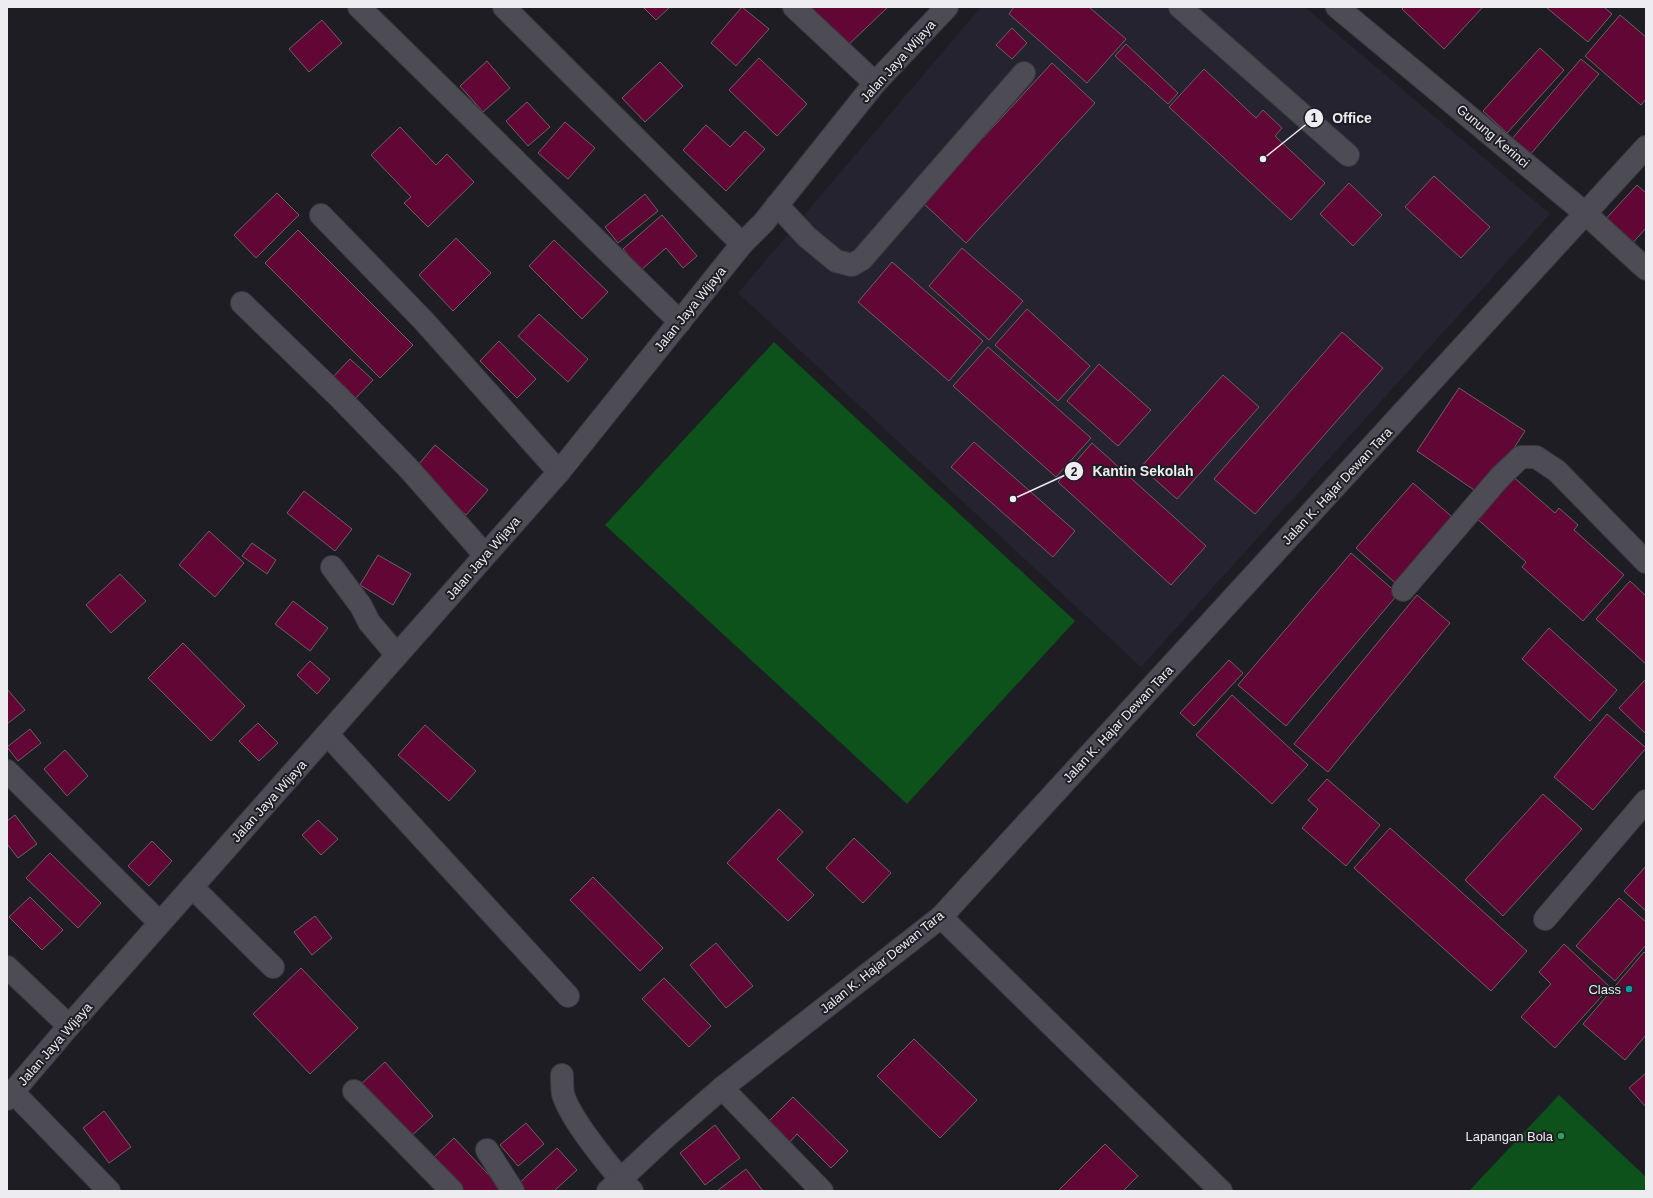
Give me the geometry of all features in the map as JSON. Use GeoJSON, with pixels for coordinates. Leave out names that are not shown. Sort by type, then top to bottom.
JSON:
{"type":"FeatureCollection","features":[{"type":"Feature","properties":{"kind":"street"},"geometry":{"type":"LineString","coordinates":[[359,7],[680,322]]}},
{"type":"Feature","properties":{"kind":"street"},"geometry":{"type":"LineString","coordinates":[[504,7],[742,244]]}},
{"type":"Feature","properties":{"kind":"street"},"geometry":{"type":"LineString","coordinates":[[794,7],[875,83]]}},
{"type":"Feature","properties":{"kind":"street","name":"Jalan Jaya Wijaya"},"geometry":{"type":"LineString","coordinates":[[10,1095],[69,1026],[398,656],[559,472],[742,244],[764,222],[875,83],[947,7]]}},
{"type":"Feature","properties":{"kind":"street"},"geometry":{"type":"LineString","coordinates":[[1180,7],[1348,155]]}},
{"type":"Feature","properties":{"kind":"street","name":"Gunung Kerinci"},"geometry":{"type":"LineString","coordinates":[[1337,7],[1586,214],[1646,269]]}},
{"type":"Feature","properties":{"kind":"street"},"geometry":{"type":"LineString","coordinates":[[777,205],[806,237],[836,261],[852,265],[862,259],[1024,73]]}},
{"type":"Feature","properties":{"kind":"street","name":"Jalan K. Hajar Dewan Tara"},"geometry":{"type":"LineString","coordinates":[[620,1187],[667,1136],[722,1088],[941,917],[1646,147]]}},
{"type":"Feature","properties":{"kind":"street"},"geometry":{"type":"LineString","coordinates":[[321,215],[423,320],[559,472]]}},
{"type":"Feature","properties":{"kind":"street"},"geometry":{"type":"LineString","coordinates":[[242,303],[339,397],[410,470],[485,555]]}},
{"type":"Feature","properties":{"kind":"street"},"geometry":{"type":"LineString","coordinates":[[1403,590],[1500,477],[1521,457],[1536,457],[1557,471],[1646,562]]}},
{"type":"Feature","properties":{"kind":"street"},"geometry":{"type":"LineString","coordinates":[[332,567],[361,606],[369,622],[398,656]]}},
{"type":"Feature","properties":{"kind":"street"},"geometry":{"type":"LineString","coordinates":[[328,735],[568,996]]}},
{"type":"Feature","properties":{"kind":"street"},"geometry":{"type":"LineString","coordinates":[[7,771],[160,923]]}},
{"type":"Feature","properties":{"kind":"street"},"geometry":{"type":"LineString","coordinates":[[1545,919],[1646,801]]}},
{"type":"Feature","properties":{"kind":"street"},"geometry":{"type":"LineString","coordinates":[[192,887],[273,967]]}},
{"type":"Feature","properties":{"kind":"street"},"geometry":{"type":"LineString","coordinates":[[941,917],[1221,1191]]}},
{"type":"Feature","properties":{"kind":"street"},"geometry":{"type":"LineString","coordinates":[[7,967],[69,1026]]}},
{"type":"Feature","properties":{"kind":"street"},"geometry":{"type":"LineString","coordinates":[[562,1075],[563,1094],[577,1122],[620,1187]]}},
{"type":"Feature","properties":{"kind":"street"},"geometry":{"type":"LineString","coordinates":[[722,1088],[822,1191]]}},
{"type":"Feature","properties":{"kind":"street"},"geometry":{"type":"LineString","coordinates":[[354,1091],[452,1191]]}},
{"type":"Feature","properties":{"kind":"street"},"geometry":{"type":"LineString","coordinates":[[10,1095],[109,1191]]}},
{"type":"Feature","properties":{"kind":"street"},"geometry":{"type":"LineString","coordinates":[[487,1150],[513,1191]]}},
{"type":"Feature","properties":{"kind":"shaded area"},"geometry":{"type":"Polygon","coordinates":[[[981,7],[1305,7],[1550,214],[1141,667],[738,293],[981,7]]]}},
{"type":"Feature","properties":{"kind":"green space"},"geometry":{"type":"Polygon","coordinates":[[[774,342],[1075,621],[907,804],[605,525],[774,342]]]}},
{"type":"Feature","properties":{"kind":"green space","name":"Lapangan Bola"},"geometry":{"type":"Polygon","coordinates":[[[1559,1095],[1646,1177],[1646,1191],[1469,1191],[1559,1095]]]}},
{"type":"Feature","properties":{"kind":"building"},"geometry":{"type":"Polygon","coordinates":[[[643,7],[670,7],[656,20],[643,7]]]}},
{"type":"Feature","properties":{"kind":"building"},"geometry":{"type":"Polygon","coordinates":[[[742,7],[769,29],[736,66],[711,43],[742,7]]]}},
{"type":"Feature","properties":{"kind":"building"},"geometry":{"type":"Polygon","coordinates":[[[808,7],[888,7],[846,47],[808,7]]]}},
{"type":"Feature","properties":{"kind":"building"},"geometry":{"type":"Polygon","coordinates":[[[1014,7],[1089,7],[1126,39],[1087,83],[1009,14],[1014,7]]]}},
{"type":"Feature","properties":{"kind":"building"},"geometry":{"type":"Polygon","coordinates":[[[1404,7],[1483,7],[1444,49],[1402,9],[1404,7]]]}},
{"type":"Feature","properties":{"kind":"building"},"geometry":{"type":"Polygon","coordinates":[[[1604,7],[1612,14],[1588,42],[1547,8],[1604,7]]]}},
{"type":"Feature","properties":{"kind":"building"},"geometry":{"type":"Polygon","coordinates":[[[1620,15],[1646,37],[1646,99],[1641,105],[1585,56],[1620,15]]]}},
{"type":"Feature","properties":{"kind":"building"},"geometry":{"type":"Polygon","coordinates":[[[322,20],[342,43],[309,72],[289,49],[322,20]]]}},
{"type":"Feature","properties":{"kind":"building"},"geometry":{"type":"Polygon","coordinates":[[[1012,28],[1027,43],[1012,59],[996,45],[1012,28]]]}},
{"type":"Feature","properties":{"kind":"building"},"geometry":{"type":"Polygon","coordinates":[[[1126,44],[1178,93],[1168,104],[1115,56],[1126,44]]]}},
{"type":"Feature","properties":{"kind":"building"},"geometry":{"type":"Polygon","coordinates":[[[1540,48],[1564,70],[1507,133],[1483,111],[1540,48]]]}},
{"type":"Feature","properties":{"kind":"building"},"geometry":{"type":"Polygon","coordinates":[[[759,58],[807,104],[777,136],[729,90],[759,58]]]}},
{"type":"Feature","properties":{"kind":"building"},"geometry":{"type":"Polygon","coordinates":[[[1581,59],[1599,74],[1529,156],[1511,140],[1581,59]]]}},
{"type":"Feature","properties":{"kind":"building"},"geometry":{"type":"Polygon","coordinates":[[[487,61],[510,88],[483,112],[460,86],[487,61]]]}},
{"type":"Feature","properties":{"kind":"building"},"geometry":{"type":"Polygon","coordinates":[[[660,62],[683,86],[645,122],[622,98],[660,62]]]}},
{"type":"Feature","properties":{"kind":"building"},"geometry":{"type":"Polygon","coordinates":[[[1052,63],[1095,103],[966,243],[923,203],[1052,63]]]}},
{"type":"Feature","properties":{"kind":"building"},"geometry":{"type":"Polygon","coordinates":[[[1204,69],[1256,118],[1263,110],[1282,128],[1275,136],[1325,183],[1291,220],[1169,107],[1204,69]]]}},
{"type":"Feature","properties":{"kind":"building"},"geometry":{"type":"Polygon","coordinates":[[[527,102],[550,127],[528,146],[506,121],[527,102]]]}},
{"type":"Feature","properties":{"kind":"building"},"geometry":{"type":"Polygon","coordinates":[[[565,122],[595,148],[568,179],[538,153],[565,122]]]}},
{"type":"Feature","properties":{"kind":"building"},"geometry":{"type":"Polygon","coordinates":[[[706,125],[730,147],[745,131],[765,149],[726,191],[683,150],[706,125]]]}},
{"type":"Feature","properties":{"kind":"building"},"geometry":{"type":"Polygon","coordinates":[[[400,127],[436,165],[447,154],[474,182],[428,227],[404,203],[411,197],[371,155],[400,127]]]}},
{"type":"Feature","properties":{"kind":"building"},"geometry":{"type":"Polygon","coordinates":[[[1434,176],[1490,227],[1461,258],[1405,207],[1434,176]]]}},
{"type":"Feature","properties":{"kind":"building"},"geometry":{"type":"Polygon","coordinates":[[[1349,183],[1382,215],[1353,246],[1320,214],[1349,183]]]}},
{"type":"Feature","properties":{"kind":"building"},"geometry":{"type":"Polygon","coordinates":[[[1637,185],[1646,193],[1646,228],[1629,247],[1602,223],[1637,185]]]}},
{"type":"Feature","properties":{"kind":"building"},"geometry":{"type":"Polygon","coordinates":[[[277,193],[299,215],[256,258],[234,235],[277,193]]]}},
{"type":"Feature","properties":{"kind":"building"},"geometry":{"type":"Polygon","coordinates":[[[645,194],[658,211],[618,243],[605,227],[645,194]]]}},
{"type":"Feature","properties":{"kind":"building"},"geometry":{"type":"Polygon","coordinates":[[[662,215],[697,256],[683,268],[666,248],[641,270],[623,249],[662,215]]]}},
{"type":"Feature","properties":{"kind":"building"},"geometry":{"type":"Polygon","coordinates":[[[298,230],[413,345],[380,378],[265,263],[298,230]]]}},
{"type":"Feature","properties":{"kind":"building"},"geometry":{"type":"Polygon","coordinates":[[[456,238],[491,273],[453,311],[419,275],[456,238]]]}},
{"type":"Feature","properties":{"kind":"building"},"geometry":{"type":"Polygon","coordinates":[[[554,240],[608,292],[582,319],[529,266],[554,240]]]}},
{"type":"Feature","properties":{"kind":"building"},"geometry":{"type":"Polygon","coordinates":[[[962,248],[1023,301],[989,340],[929,286],[962,248]]]}},
{"type":"Feature","properties":{"kind":"building"},"geometry":{"type":"Polygon","coordinates":[[[892,262],[983,341],[949,381],[858,302],[892,262]]]}},
{"type":"Feature","properties":{"kind":"building"},"geometry":{"type":"Polygon","coordinates":[[[1027,309],[1090,366],[1058,401],[995,345],[1027,309]]]}},
{"type":"Feature","properties":{"kind":"building"},"geometry":{"type":"Polygon","coordinates":[[[539,314],[588,359],[568,382],[518,336],[539,314]]]}},
{"type":"Feature","properties":{"kind":"building"},"geometry":{"type":"Polygon","coordinates":[[[1342,332],[1383,368],[1255,514],[1214,479],[1342,332]]]}},
{"type":"Feature","properties":{"kind":"building"},"geometry":{"type":"Polygon","coordinates":[[[499,341],[536,379],[517,398],[480,361],[499,341]]]}},
{"type":"Feature","properties":{"kind":"building"},"geometry":{"type":"Polygon","coordinates":[[[988,347],[1091,438],[1056,477],[953,386],[988,347]]]}},
{"type":"Feature","properties":{"kind":"building"},"geometry":{"type":"Polygon","coordinates":[[[350,359],[373,380],[354,400],[331,379],[350,359]]]}},
{"type":"Feature","properties":{"kind":"building"},"geometry":{"type":"Polygon","coordinates":[[[1099,364],[1151,410],[1118,446],[1067,401],[1099,364]]]}},
{"type":"Feature","properties":{"kind":"building"},"geometry":{"type":"Polygon","coordinates":[[[1223,375],[1259,407],[1177,499],[1141,467],[1223,375]]]}},
{"type":"Feature","properties":{"kind":"building"},"geometry":{"type":"Polygon","coordinates":[[[1459,388],[1525,431],[1483,496],[1417,451],[1459,388]]]}},
{"type":"Feature","properties":{"kind":"building"},"geometry":{"type":"Polygon","coordinates":[[[974,442],[1075,531],[1053,557],[951,467],[974,442]]]}},
{"type":"Feature","properties":{"kind":"building"},"geometry":{"type":"Polygon","coordinates":[[[1092,443],[1206,546],[1171,585],[1058,482],[1092,443]]]}},
{"type":"Feature","properties":{"kind":"building"},"geometry":{"type":"Polygon","coordinates":[[[435,445],[488,490],[466,515],[414,470],[435,445]]]}},
{"type":"Feature","properties":{"kind":"building"},"geometry":{"type":"Polygon","coordinates":[[[1511,475],[1555,513],[1559,508],[1578,525],[1574,530],[1624,575],[1583,621],[1522,567],[1526,562],[1474,516],[1511,475]]]}},
{"type":"Feature","properties":{"kind":"building"},"geometry":{"type":"Polygon","coordinates":[[[1413,483],[1458,522],[1401,588],[1356,548],[1413,483]]]}},
{"type":"Feature","properties":{"kind":"building"},"geometry":{"type":"Polygon","coordinates":[[[304,491],[352,529],[335,551],[287,513],[304,491]]]}},
{"type":"Feature","properties":{"kind":"building"},"geometry":{"type":"Polygon","coordinates":[[[209,531],[244,563],[215,597],[179,565],[209,531]]]}},
{"type":"Feature","properties":{"kind":"building"},"geometry":{"type":"Polygon","coordinates":[[[252,543],[276,560],[267,574],[242,556],[252,543]]]}},
{"type":"Feature","properties":{"kind":"building"},"geometry":{"type":"Polygon","coordinates":[[[1351,553],[1398,594],[1286,726],[1238,685],[1351,553]]]}},
{"type":"Feature","properties":{"kind":"building"},"geometry":{"type":"Polygon","coordinates":[[[378,555],[411,574],[393,605],[360,585],[378,555]]]}},
{"type":"Feature","properties":{"kind":"building"},"geometry":{"type":"Polygon","coordinates":[[[120,574],[146,601],[111,633],[86,605],[120,574]]]}},
{"type":"Feature","properties":{"kind":"building"},"geometry":{"type":"Polygon","coordinates":[[[1630,581],[1646,596],[1646,664],[1596,619],[1630,581]]]}},
{"type":"Feature","properties":{"kind":"building"},"geometry":{"type":"Polygon","coordinates":[[[1417,595],[1450,623],[1328,772],[1294,744],[1417,595]]]}},
{"type":"Feature","properties":{"kind":"building"},"geometry":{"type":"Polygon","coordinates":[[[293,601],[328,628],[310,651],[275,624],[293,601]]]}},
{"type":"Feature","properties":{"kind":"building"},"geometry":{"type":"Polygon","coordinates":[[[1549,628],[1617,690],[1590,721],[1522,659],[1549,628]]]}},
{"type":"Feature","properties":{"kind":"building"},"geometry":{"type":"Polygon","coordinates":[[[183,643],[245,706],[211,741],[148,678],[183,643]]]}},
{"type":"Feature","properties":{"kind":"building"},"geometry":{"type":"Polygon","coordinates":[[[1229,660],[1243,673],[1194,726],[1180,713],[1229,660]]]}},
{"type":"Feature","properties":{"kind":"building"},"geometry":{"type":"Polygon","coordinates":[[[310,661],[330,679],[317,694],[297,675],[310,661]]]}},
{"type":"Feature","properties":{"kind":"building"},"geometry":{"type":"Polygon","coordinates":[[[1646,679],[1646,734],[1619,708],[1646,679]]]}},
{"type":"Feature","properties":{"kind":"building"},"geometry":{"type":"Polygon","coordinates":[[[7,689],[25,710],[7,724],[7,689]]]}},
{"type":"Feature","properties":{"kind":"building"},"geometry":{"type":"Polygon","coordinates":[[[1232,695],[1308,765],[1272,804],[1196,735],[1232,695]]]}},
{"type":"Feature","properties":{"kind":"building"},"geometry":{"type":"Polygon","coordinates":[[[1607,714],[1646,748],[1593,810],[1554,777],[1607,714]]]}},
{"type":"Feature","properties":{"kind":"building"},"geometry":{"type":"Polygon","coordinates":[[[258,723],[278,743],[259,761],[239,741],[258,723]]]}},
{"type":"Feature","properties":{"kind":"building"},"geometry":{"type":"Polygon","coordinates":[[[425,725],[476,771],[449,801],[398,755],[425,725]]]}},
{"type":"Feature","properties":{"kind":"building"},"geometry":{"type":"Polygon","coordinates":[[[30,729],[41,743],[18,761],[7,747],[30,729]]]}},
{"type":"Feature","properties":{"kind":"building"},"geometry":{"type":"Polygon","coordinates":[[[65,750],[88,776],[67,796],[44,769],[65,750]]]}},
{"type":"Feature","properties":{"kind":"building"},"geometry":{"type":"Polygon","coordinates":[[[1327,779],[1380,825],[1346,866],[1302,828],[1318,809],[1308,800],[1327,779]]]}},
{"type":"Feature","properties":{"kind":"building"},"geometry":{"type":"Polygon","coordinates":[[[1543,794],[1582,829],[1503,916],[1465,880],[1543,794]]]}},
{"type":"Feature","properties":{"kind":"building"},"geometry":{"type":"Polygon","coordinates":[[[779,809],[803,832],[777,859],[814,895],[788,921],[727,863],[779,809]]]}},
{"type":"Feature","properties":{"kind":"building"},"geometry":{"type":"Polygon","coordinates":[[[15,815],[37,844],[18,858],[7,844],[7,821],[15,815]]]}},
{"type":"Feature","properties":{"kind":"building"},"geometry":{"type":"Polygon","coordinates":[[[318,820],[338,839],[321,855],[302,835],[318,820]]]}},
{"type":"Feature","properties":{"kind":"building"},"geometry":{"type":"Polygon","coordinates":[[[1390,828],[1527,951],[1491,991],[1354,868],[1390,828]]]}},
{"type":"Feature","properties":{"kind":"building"},"geometry":{"type":"Polygon","coordinates":[[[854,838],[891,873],[863,903],[826,868],[854,838]]]}},
{"type":"Feature","properties":{"kind":"building"},"geometry":{"type":"Polygon","coordinates":[[[152,841],[172,861],[149,886],[128,866],[152,841]]]}},
{"type":"Feature","properties":{"kind":"building"},"geometry":{"type":"Polygon","coordinates":[[[50,853],[101,903],[78,928],[26,878],[50,853]]]}},
{"type":"Feature","properties":{"kind":"building"},"geometry":{"type":"Polygon","coordinates":[[[1646,866],[1646,911],[1624,891],[1646,866]]]}},
{"type":"Feature","properties":{"kind":"building"},"geometry":{"type":"Polygon","coordinates":[[[593,877],[663,948],[640,971],[570,900],[593,877]]]}},
{"type":"Feature","properties":{"kind":"building"},"geometry":{"type":"Polygon","coordinates":[[[30,897],[63,930],[42,950],[9,917],[30,897]]]}},
{"type":"Feature","properties":{"kind":"building"},"geometry":{"type":"Polygon","coordinates":[[[1619,898],[1646,922],[1646,945],[1615,981],[1576,946],[1619,898]]]}},
{"type":"Feature","properties":{"kind":"building"},"geometry":{"type":"Polygon","coordinates":[[[315,916],[332,938],[312,955],[294,932],[315,916]]]}},
{"type":"Feature","properties":{"kind":"building"},"geometry":{"type":"Polygon","coordinates":[[[716,943],[753,986],[726,1008],[690,965],[716,943]]]}},
{"type":"Feature","properties":{"kind":"building"},"geometry":{"type":"Polygon","coordinates":[[[1564,944],[1610,987],[1555,1048],[1521,1017],[1551,984],[1539,972],[1564,944]]]}},
{"type":"Feature","properties":{"kind":"building","name":"Class"},"geometry":{"type":"Polygon","coordinates":[[[1644,952],[1646,954],[1646,1035],[1625,1060],[1583,1024],[1644,952]]]}},
{"type":"Feature","properties":{"kind":"building"},"geometry":{"type":"Polygon","coordinates":[[[301,968],[358,1028],[310,1074],[253,1014],[301,968]]]}},
{"type":"Feature","properties":{"kind":"building"},"geometry":{"type":"Polygon","coordinates":[[[664,978],[711,1026],[689,1047],[642,999],[664,978]]]}},
{"type":"Feature","properties":{"kind":"building"},"geometry":{"type":"Polygon","coordinates":[[[914,1039],[977,1100],[940,1138],[877,1076],[914,1039]]]}},
{"type":"Feature","properties":{"kind":"building"},"geometry":{"type":"Polygon","coordinates":[[[385,1062],[433,1116],[408,1139],[360,1085],[385,1062]]]}},
{"type":"Feature","properties":{"kind":"building"},"geometry":{"type":"Polygon","coordinates":[[[1646,1073],[1646,1107],[1629,1088],[1646,1073]]]}},
{"type":"Feature","properties":{"kind":"building"},"geometry":{"type":"Polygon","coordinates":[[[793,1097],[848,1151],[831,1168],[797,1134],[788,1144],[767,1123],[793,1097]]]}},
{"type":"Feature","properties":{"kind":"building"},"geometry":{"type":"Polygon","coordinates":[[[104,1111],[131,1147],[109,1163],[83,1128],[104,1111]]]}},
{"type":"Feature","properties":{"kind":"building"},"geometry":{"type":"Polygon","coordinates":[[[526,1123],[544,1144],[518,1166],[500,1145],[526,1123]]]}},
{"type":"Feature","properties":{"kind":"building"},"geometry":{"type":"Polygon","coordinates":[[[715,1125],[740,1158],[705,1185],[680,1153],[715,1125]]]}},
{"type":"Feature","properties":{"kind":"building"},"geometry":{"type":"Polygon","coordinates":[[[454,1138],[504,1191],[460,1191],[431,1160],[454,1138]]]}},
{"type":"Feature","properties":{"kind":"building"},"geometry":{"type":"Polygon","coordinates":[[[1105,1144],[1138,1176],[1123,1191],[1058,1191],[1105,1144]]]}},
{"type":"Feature","properties":{"kind":"building"},"geometry":{"type":"Polygon","coordinates":[[[557,1148],[577,1170],[554,1191],[516,1191],[514,1188],[557,1148]]]}},
{"type":"Feature","properties":{"kind":"building"},"geometry":{"type":"Polygon","coordinates":[[[746,1169],[763,1191],[717,1191],[746,1169]]]}},
{"type":"Feature","properties":{"kind":"place","name":"Office"},"geometry":{"type":"Point","coordinates":[1263,159]}},
{"type":"Feature","properties":{"kind":"place","name":"Kantin Sekolah"},"geometry":{"type":"Point","coordinates":[1013,499]}},
{"type":"Feature","properties":{"kind":"place","name":"Class"},"geometry":{"type":"Point","coordinates":[1629,989]}},
{"type":"Feature","properties":{"kind":"place","name":"Lapangan Bola"},"geometry":{"type":"Point","coordinates":[1561,1136]}}]}
